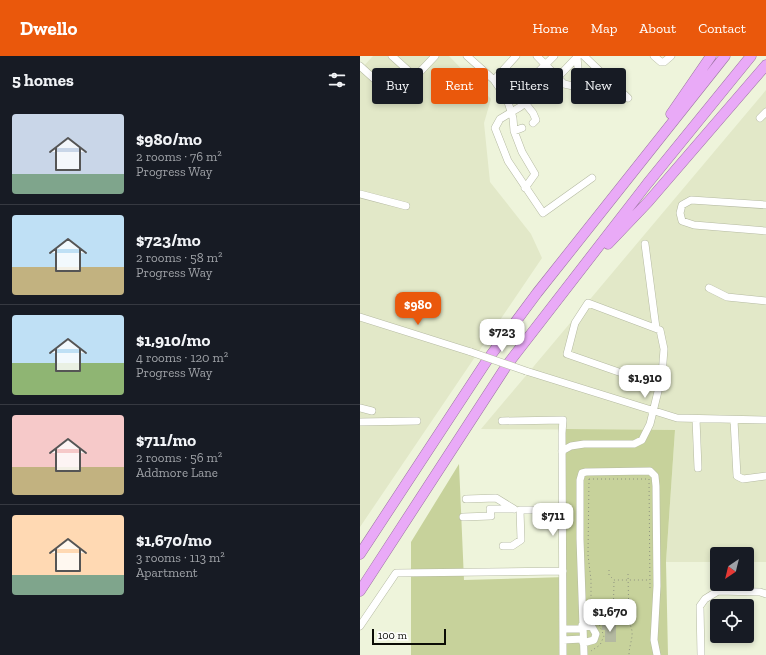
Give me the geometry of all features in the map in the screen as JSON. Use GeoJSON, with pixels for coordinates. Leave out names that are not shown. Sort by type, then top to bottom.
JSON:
{"type":"FeatureCollection","features":[{"type":"Feature","properties":{"kind":"highway"},"geometry":{"type":"LineString","coordinates":[[616,192],[711,56]]}},
{"type":"Feature","properties":{"kind":"highway"},"geometry":{"type":"LineString","coordinates":[[360,554],[485,364],[537,293],[725,56]]}},
{"type":"Feature","properties":{"kind":"highway"},"geometry":{"type":"LineString","coordinates":[[360,591],[499,376],[562,292],[751,56]]}},
{"type":"Feature","properties":{"kind":"highway"},"geometry":{"type":"LineString","coordinates":[[562,292],[648,202],[766,65]]}},
{"type":"Feature","properties":{"kind":"street"},"geometry":{"type":"LineString","coordinates":[[392,56],[412,74],[417,75],[435,56]]}},
{"type":"Feature","properties":{"kind":"street"},"geometry":{"type":"LineString","coordinates":[[467,56],[496,83]]}},
{"type":"Feature","properties":{"kind":"street"},"geometry":{"type":"LineString","coordinates":[[494,80],[516,56]]}},
{"type":"Feature","properties":{"kind":"street"},"geometry":{"type":"LineString","coordinates":[[537,56],[548,68]]}},
{"type":"Feature","properties":{"kind":"street"},"geometry":{"type":"LineString","coordinates":[[541,68],[554,56]]}},
{"type":"Feature","properties":{"kind":"street"},"geometry":{"type":"LineString","coordinates":[[563,72],[580,56]]}},
{"type":"Feature","properties":{"kind":"street"},"geometry":{"type":"LineString","coordinates":[[579,68],[580,56]]}},
{"type":"Feature","properties":{"kind":"street"},"geometry":{"type":"LineString","coordinates":[[580,56],[628,98]]}},
{"type":"Feature","properties":{"kind":"street"},"geometry":{"type":"LineString","coordinates":[[654,56],[660,62],[664,62],[671,56]]}},
{"type":"Feature","properties":{"kind":"street"},"geometry":{"type":"LineString","coordinates":[[360,66],[372,77]]}},
{"type":"Feature","properties":{"kind":"street"},"geometry":{"type":"LineString","coordinates":[[508,104],[514,131],[522,152],[535,174],[525,188]]}},
{"type":"Feature","properties":{"kind":"street"},"geometry":{"type":"LineString","coordinates":[[524,104],[500,119],[495,128],[508,161],[543,213],[592,178]]}},
{"type":"Feature","properties":{"kind":"street"},"geometry":{"type":"LineString","coordinates":[[526,104],[535,116],[536,120],[533,123]]}},
{"type":"Feature","properties":{"kind":"street"},"geometry":{"type":"LineString","coordinates":[[760,118],[766,112]]}},
{"type":"Feature","properties":{"kind":"street"},"geometry":{"type":"LineString","coordinates":[[514,131],[522,128]]}},
{"type":"Feature","properties":{"kind":"street"},"geometry":{"type":"LineString","coordinates":[[360,194],[406,206]]}},
{"type":"Feature","properties":{"kind":"street"},"geometry":{"type":"LineString","coordinates":[[766,205],[691,200],[682,205],[680,213],[682,221],[694,225],[766,231]]}},
{"type":"Feature","properties":{"kind":"street"},"geometry":{"type":"LineString","coordinates":[[645,244],[656,328]]}},
{"type":"Feature","properties":{"kind":"street"},"geometry":{"type":"LineString","coordinates":[[709,288],[727,297],[766,301]]}},
{"type":"Feature","properties":{"kind":"street"},"geometry":{"type":"LineString","coordinates":[[562,451],[571,446],[584,444],[634,444],[642,440],[650,424],[662,375],[664,349],[660,330],[588,303],[575,323],[567,354],[659,386]]}},
{"type":"Feature","properties":{"kind":"street"},"geometry":{"type":"LineString","coordinates":[[360,317],[526,371],[678,418],[766,420]]}},
{"type":"Feature","properties":{"kind":"street"},"geometry":{"type":"LineString","coordinates":[[360,408],[372,411]]}},
{"type":"Feature","properties":{"kind":"street"},"geometry":{"type":"LineString","coordinates":[[696,419],[698,468]]}},
{"type":"Feature","properties":{"kind":"street"},"geometry":{"type":"LineString","coordinates":[[502,421],[563,420],[563,655]]}},
{"type":"Feature","properties":{"kind":"street"},"geometry":{"type":"LineString","coordinates":[[734,420],[737,476],[743,479],[766,476]]}},
{"type":"Feature","properties":{"kind":"street"},"geometry":{"type":"LineString","coordinates":[[360,422],[417,422]]}},
{"type":"Feature","properties":{"kind":"street"},"geometry":{"type":"LineString","coordinates":[[584,655],[580,539],[580,480],[582,473],[650,471],[655,476],[656,486],[657,586],[654,640],[657,655]]}},
{"type":"Feature","properties":{"kind":"street"},"geometry":{"type":"LineString","coordinates":[[463,517],[491,516],[489,498]]}},
{"type":"Feature","properties":{"kind":"street"},"geometry":{"type":"LineString","coordinates":[[466,499],[496,498],[517,509]]}},
{"type":"Feature","properties":{"kind":"street"},"geometry":{"type":"LineString","coordinates":[[490,509],[562,510]]}},
{"type":"Feature","properties":{"kind":"street"},"geometry":{"type":"LineString","coordinates":[[502,546],[512,546],[521,540],[517,509]]}},
{"type":"Feature","properties":{"kind":"street"},"geometry":{"type":"LineString","coordinates":[[360,626],[396,572],[562,571]]}},
{"type":"Feature","properties":{"kind":"street"},"geometry":{"type":"LineString","coordinates":[[701,655],[700,606],[705,599],[718,591],[760,592],[766,594]]}},
{"type":"Feature","properties":{"kind":"street"},"geometry":{"type":"LineString","coordinates":[[563,629],[592,627],[596,634],[594,640],[563,640]]}},
{"type":"Feature","properties":{"kind":"path"},"geometry":{"type":"LineString","coordinates":[[591,619],[591,587],[588,555],[589,479],[649,479]]}},
{"type":"Feature","properties":{"kind":"path"},"geometry":{"type":"LineString","coordinates":[[609,570],[609,575],[614,580],[650,580]]}},
{"type":"Feature","properties":{"kind":"path"},"geometry":{"type":"LineString","coordinates":[[628,574],[629,623],[633,629],[633,638],[629,644],[629,655]]}},
{"type":"Feature","properties":{"kind":"path"},"geometry":{"type":"LineString","coordinates":[[613,623],[614,580]]}},
{"type":"Feature","properties":{"kind":"shaded area"},"geometry":{"type":"Polygon","coordinates":[[[373,56],[449,56],[461,68],[431,68],[431,104],[488,104],[488,96],[491,99],[484,123],[490,182],[531,234],[542,258],[360,527],[360,70],[373,56]]]}},
{"type":"Feature","properties":{"kind":"shaded area"},"geometry":{"type":"Polygon","coordinates":[[[766,90],[766,562],[754,562],[754,547],[710,547],[710,562],[666,562],[675,430],[481,429],[766,90]]]}},
{"type":"Feature","properties":{"kind":"green space"},"geometry":{"type":"Polygon","coordinates":[[[566,429],[675,430],[666,562],[668,655],[411,655],[411,542],[459,464],[464,580],[566,577],[566,429]]]}},
{"type":"Feature","properties":{"kind":"building"},"geometry":{"type":"Polygon","coordinates":[[[602,625],[616,625],[616,642],[605,642],[605,630],[602,630],[602,625]]]}}]}
